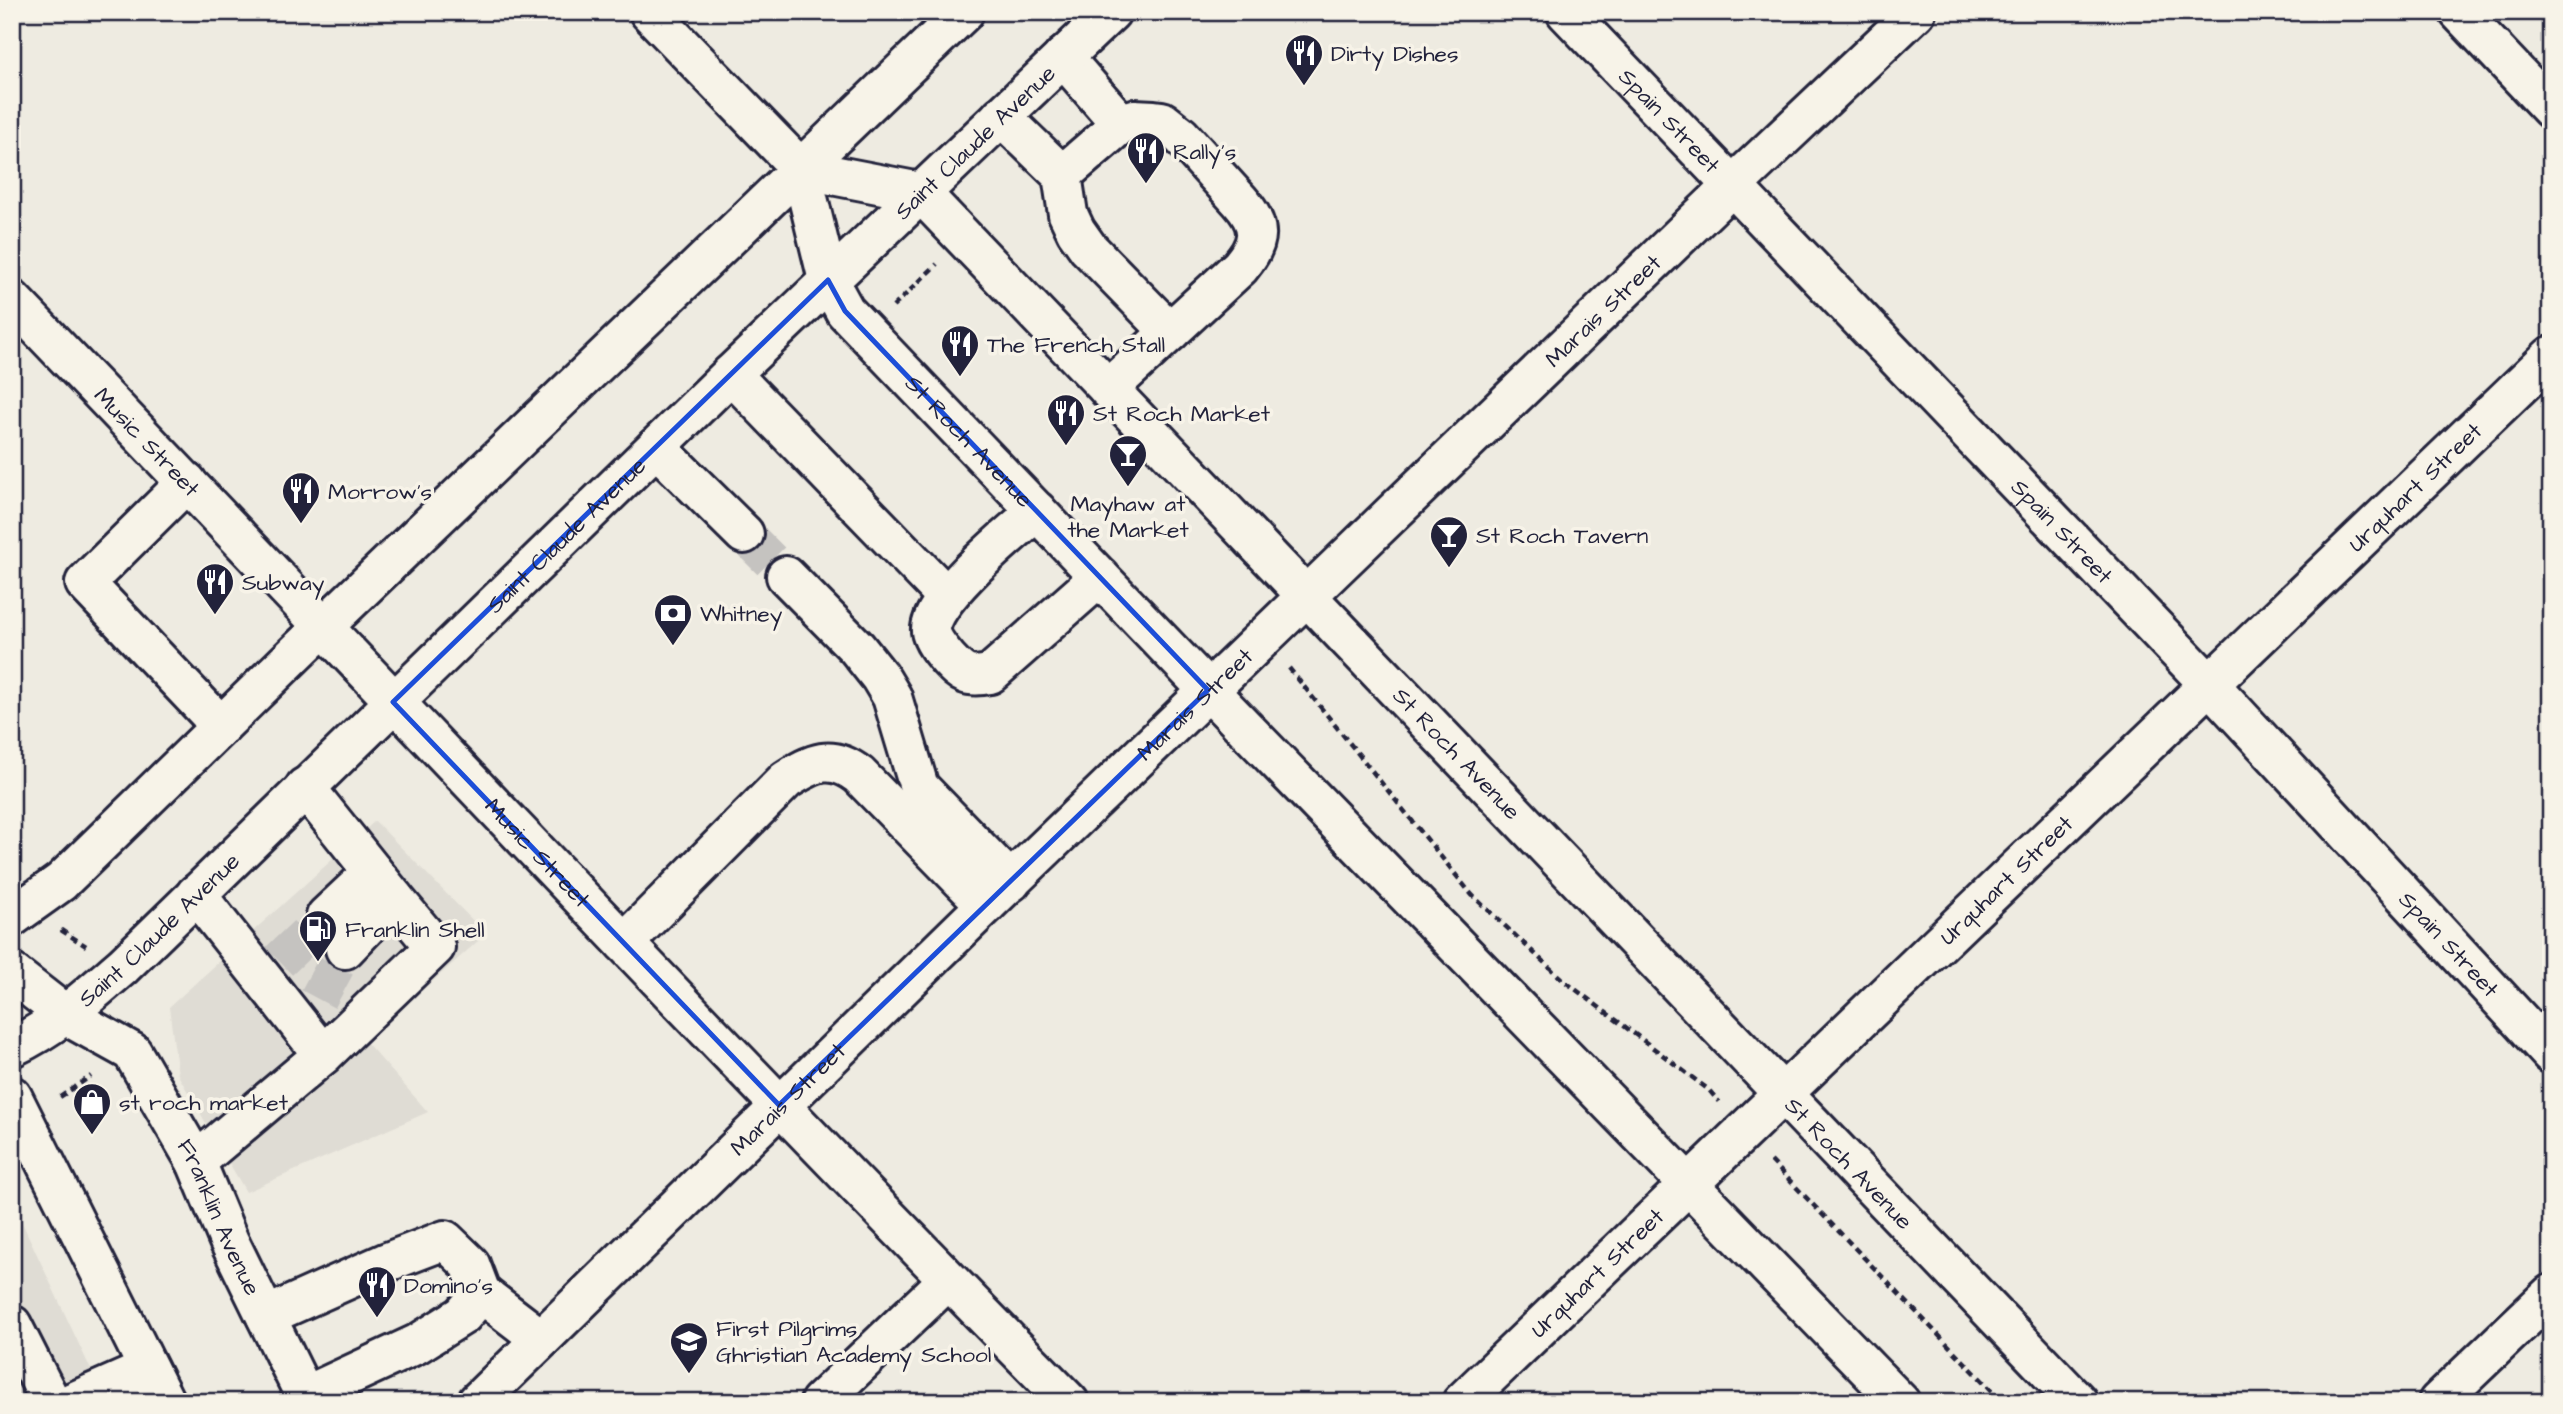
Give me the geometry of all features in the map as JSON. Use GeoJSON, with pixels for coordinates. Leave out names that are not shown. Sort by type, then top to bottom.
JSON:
{"type":"FeatureCollection","features":[{"type":"Feature","properties":{"kind":"street"},"geometry":{"type":"LineString","coordinates":[[649,12],[801,169],[920,192]]}},
{"type":"Feature","properties":{"kind":"street"},"geometry":{"type":"LineString","coordinates":[[12,917],[61,882],[964,12]]}},
{"type":"Feature","properties":{"kind":"street","name":"Saint Claude Avenue"},"geometry":{"type":"LineString","coordinates":[[12,1047],[36,1036],[67,1016],[122,966],[828,280],[1111,12]]}},
{"type":"Feature","properties":{"kind":"street","name":"Spain Street"},"geometry":{"type":"LineString","coordinates":[[1566,12],[2210,685],[2551,1054]]}},
{"type":"Feature","properties":{"kind":"street","name":"Marais Street"},"geometry":{"type":"LineString","coordinates":[[477,1402],[998,893],[1916,12]]}},
{"type":"Feature","properties":{"kind":"street"},"geometry":{"type":"LineString","coordinates":[[2459,12],[2551,109]]}},
{"type":"Feature","properties":{"kind":"street"},"geometry":{"type":"LineString","coordinates":[[1063,57],[1121,124]]}},
{"type":"Feature","properties":{"kind":"street"},"geometry":{"type":"LineString","coordinates":[[1001,116],[1062,175],[1068,214],[1076,231],[1115,277],[1170,332]]}},
{"type":"Feature","properties":{"kind":"street"},"geometry":{"type":"LineString","coordinates":[[1062,175],[1121,124],[1134,119],[1162,121],[1171,127],[1249,211],[1257,233],[1250,255],[1240,267],[1108,389]]}},
{"type":"Feature","properties":{"kind":"street","name":"St Roch Avenue"},"geometry":{"type":"LineString","coordinates":[[801,169],[828,280],[845,310],[1208,691],[1900,1402]]}},
{"type":"Feature","properties":{"kind":"street","name":"St Roch Avenue"},"geometry":{"type":"LineString","coordinates":[[920,192],[2078,1402]]}},
{"type":"Feature","properties":{"kind":"street","name":"Music Street"},"geometry":{"type":"LineString","coordinates":[[12,300],[779,1105],[1069,1402]]}},
{"type":"Feature","properties":{"kind":"street","name":"Urquhart Street"},"geometry":{"type":"LineString","coordinates":[[1462,1402],[2551,356]]}},
{"type":"Feature","properties":{"kind":"street"},"geometry":{"type":"LineString","coordinates":[[731,374],[946,596]]}},
{"type":"Feature","properties":{"kind":"street"},"geometry":{"type":"LineString","coordinates":[[656,447],[744,534]]}},
{"type":"Feature","properties":{"kind":"street"},"geometry":{"type":"LineString","coordinates":[[187,482],[85,583],[221,726]]}},
{"type":"Feature","properties":{"kind":"street"},"geometry":{"type":"LineString","coordinates":[[1037,512],[1006,537],[946,596],[935,615],[931,631],[943,653],[962,674],[990,674],[1100,577]]}},
{"type":"Feature","properties":{"kind":"street"},"geometry":{"type":"LineString","coordinates":[[786,576],[857,648],[880,677],[892,697],[919,787],[998,893]]}},
{"type":"Feature","properties":{"kind":"street"},"geometry":{"type":"LineString","coordinates":[[624,943],[786,780],[809,765],[830,762],[847,766],[859,775],[998,893]]}},
{"type":"Feature","properties":{"kind":"street"},"geometry":{"type":"LineString","coordinates":[[196,1162],[323,1055],[435,947],[305,787]]}},
{"type":"Feature","properties":{"kind":"street"},"geometry":{"type":"LineString","coordinates":[[326,916],[384,885]]}},
{"type":"Feature","properties":{"kind":"street"},"geometry":{"type":"LineString","coordinates":[[345,949],[384,885]]}},
{"type":"Feature","properties":{"kind":"street"},"geometry":{"type":"LineString","coordinates":[[196,894],[270,968],[307,1010],[323,1055]]}},
{"type":"Feature","properties":{"kind":"street","name":"Franklin Avenue"},"geometry":{"type":"LineString","coordinates":[[12,973],[67,1016],[132,1052],[196,1162],[229,1241],[307,1399]]}},
{"type":"Feature","properties":{"kind":"street"},"geometry":{"type":"LineString","coordinates":[[12,1096],[156,1385],[73,1402]]}},
{"type":"Feature","properties":{"kind":"street"},"geometry":{"type":"LineString","coordinates":[[266,1316],[385,1263],[445,1240],[470,1264],[481,1293],[541,1339]]}},
{"type":"Feature","properties":{"kind":"street"},"geometry":{"type":"LineString","coordinates":[[820,1402],[948,1280]]}},
{"type":"Feature","properties":{"kind":"street"},"geometry":{"type":"LineString","coordinates":[[307,1399],[417,1344],[464,1314],[481,1293]]}},
{"type":"Feature","properties":{"kind":"street"},"geometry":{"type":"LineString","coordinates":[[2438,1402],[2551,1294]]}},
{"type":"Feature","properties":{"kind":"street"},"geometry":{"type":"LineString","coordinates":[[12,1325],[51,1402]]}},
{"type":"Feature","properties":{"kind":"path"},"geometry":{"type":"LineString","coordinates":[[885,315],[939,262]]}},
{"type":"Feature","properties":{"kind":"path"},"geometry":{"type":"LineString","coordinates":[[1263,639],[1290,668],[1472,895],[1563,980],[1709,1090],[1770,1161],[2003,1402]]}},
{"type":"Feature","properties":{"kind":"path"},"geometry":{"type":"LineString","coordinates":[[51,923],[91,950]]}},
{"type":"Feature","properties":{"kind":"path"},"geometry":{"type":"LineString","coordinates":[[60,1097],[99,1070]]}},
{"type":"Feature","properties":{"kind":"highlighted area"},"geometry":{"type":"Polygon","coordinates":[[[828,280],[845,311],[1208,690],[779,1105],[393,702],[828,280]]]}},
{"type":"Feature","properties":{"kind":"shaded area"},"geometry":{"type":"Polygon","coordinates":[[[375,821],[486,934],[365,1041],[428,1112],[246,1192],[178,1075],[169,1007],[375,821]]]}},
{"type":"Feature","properties":{"kind":"shaded area"},"geometry":{"type":"Polygon","coordinates":[[[12,1201],[106,1402],[12,1402],[12,1201]]]}},
{"type":"Feature","properties":{"kind":"tunnel"},"geometry":{"type":"LineString","coordinates":[[744,534],[786,576]]}},
{"type":"Feature","properties":{"kind":"tunnel"},"geometry":{"type":"LineString","coordinates":[[279,961],[326,916]]}},
{"type":"Feature","properties":{"kind":"tunnel"},"geometry":{"type":"LineString","coordinates":[[318,999],[345,949]]}},
{"type":"Feature","properties":{"kind":"place","name":"Dirty Dishes"},"geometry":{"type":"Point","coordinates":[1304,87]}},
{"type":"Feature","properties":{"kind":"place","name":"Rally's"},"geometry":{"type":"Point","coordinates":[1146,185]}},
{"type":"Feature","properties":{"kind":"place","name":"The French Stall"},"geometry":{"type":"Point","coordinates":[960,378]}},
{"type":"Feature","properties":{"kind":"place","name":"St Roch Market"},"geometry":{"type":"Point","coordinates":[1066,447]}},
{"type":"Feature","properties":{"kind":"place","name":"Mayhaw at the Market"},"geometry":{"type":"Point","coordinates":[1128,488]}},
{"type":"Feature","properties":{"kind":"place","name":"Morrow's"},"geometry":{"type":"Point","coordinates":[301,525]}},
{"type":"Feature","properties":{"kind":"place","name":"St Roch Tavern"},"geometry":{"type":"Point","coordinates":[1449,569]}},
{"type":"Feature","properties":{"kind":"place","name":"Subway"},"geometry":{"type":"Point","coordinates":[215,616]}},
{"type":"Feature","properties":{"kind":"place","name":"Whitney"},"geometry":{"type":"Point","coordinates":[673,647]}},
{"type":"Feature","properties":{"kind":"place","name":"Franklin Shell"},"geometry":{"type":"Point","coordinates":[318,963]}},
{"type":"Feature","properties":{"kind":"place","name":"st roch market"},"geometry":{"type":"Point","coordinates":[92,1136]}},
{"type":"Feature","properties":{"kind":"place","name":"Domino's"},"geometry":{"type":"Point","coordinates":[377,1319]}},
{"type":"Feature","properties":{"kind":"place","name":"First Pilgrims Ghristian Academy School"},"geometry":{"type":"Point","coordinates":[689,1375]}}]}
